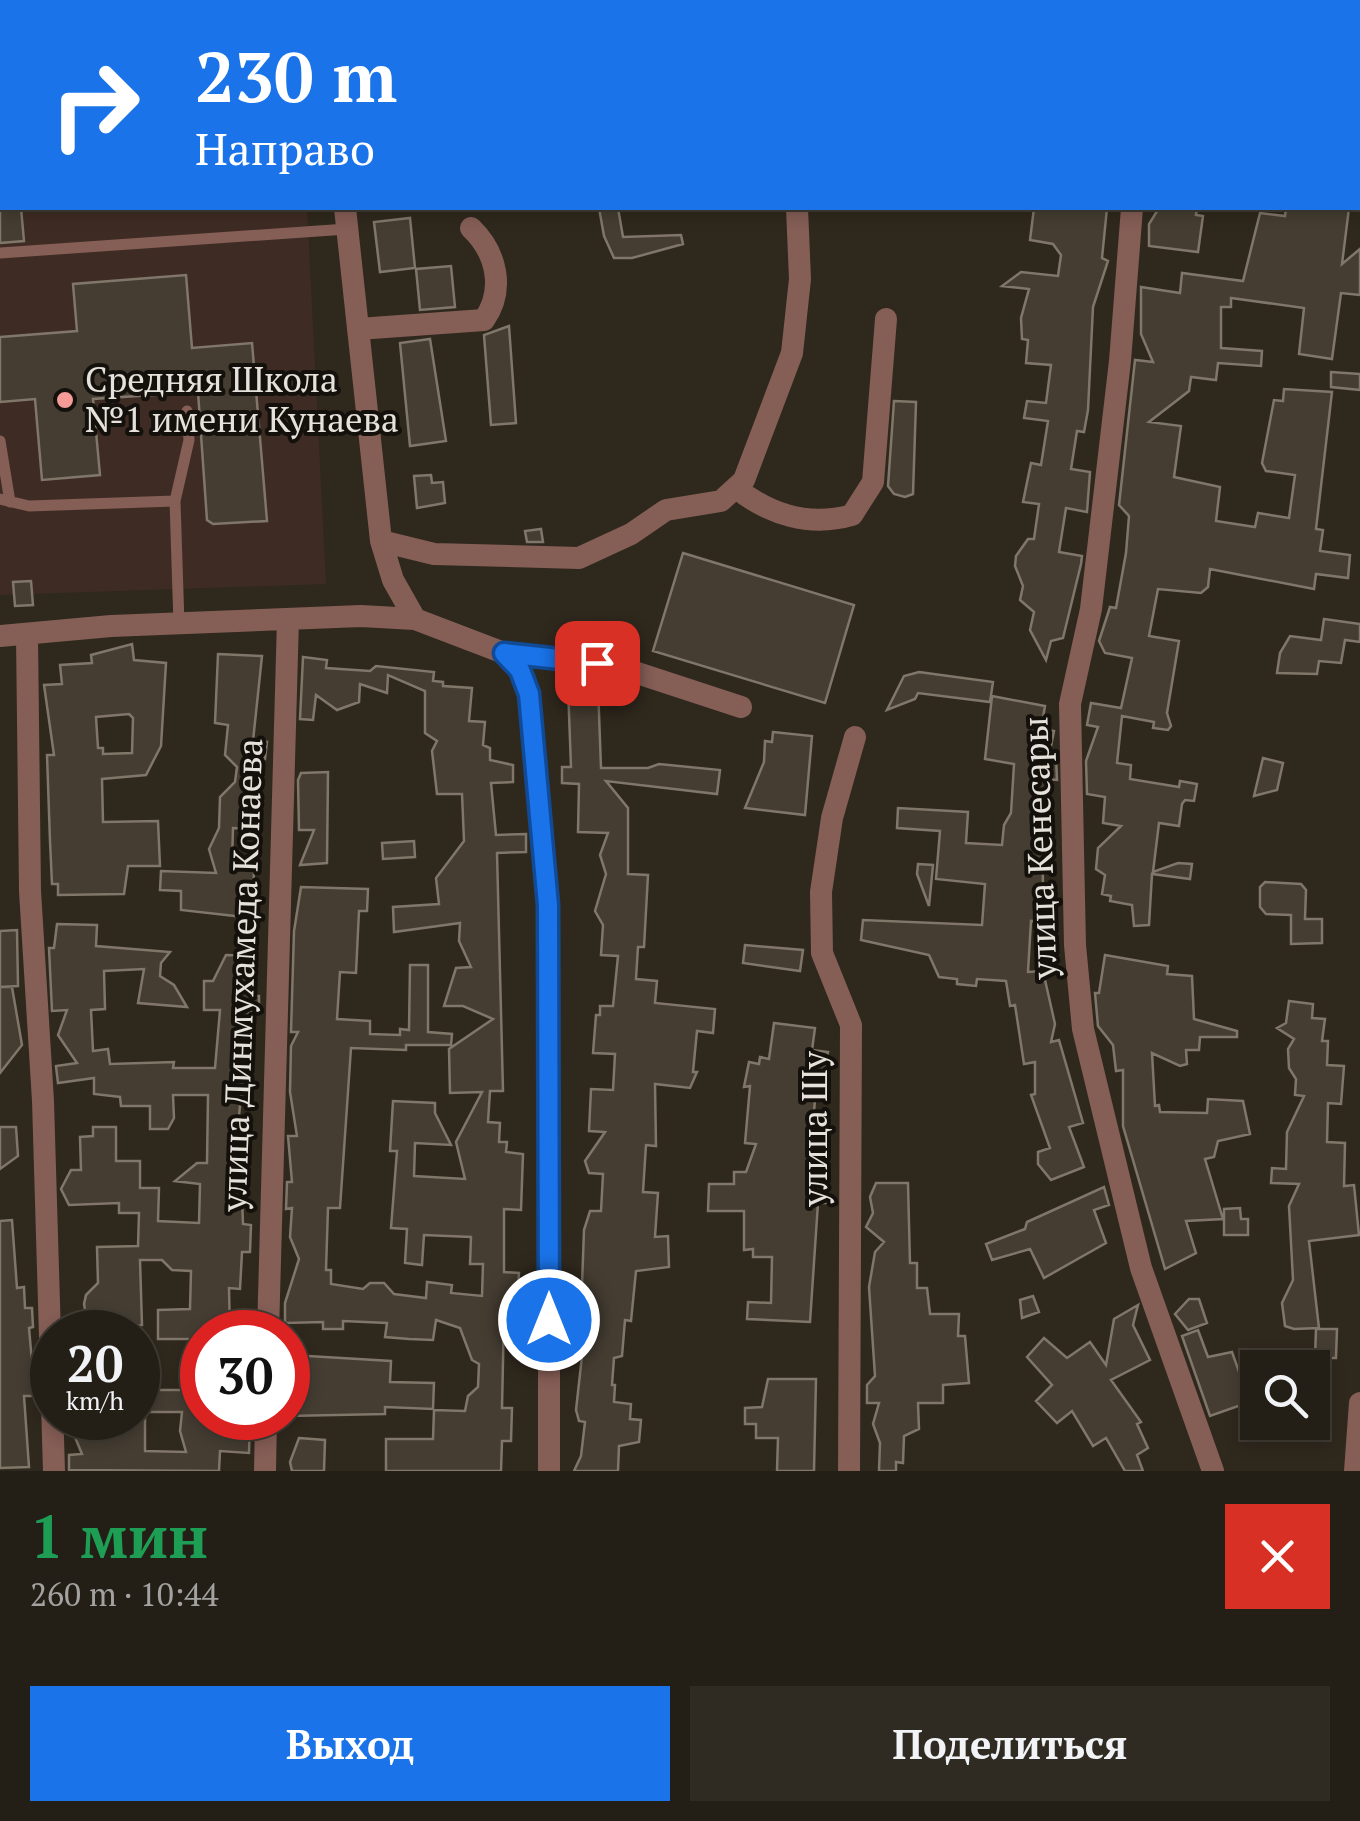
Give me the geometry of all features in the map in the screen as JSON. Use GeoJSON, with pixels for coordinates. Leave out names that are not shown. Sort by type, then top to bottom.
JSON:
{"type":"FeatureCollection","features":[{"type":"Feature","properties":{"kind":"street"},"geometry":{"type":"LineString","coordinates":[[381,541],[434,554],[579,558],[631,534],[666,510],[721,501],[744,480],[792,354],[800,279],[797,210]]}},
{"type":"Feature","properties":{"kind":"street","name":"улица Кенесары"},"geometry":{"type":"LineString","coordinates":[[1132,210],[1120,361],[1091,609],[1070,704],[1075,945],[1083,1028],[1141,1268],[1214,1471]]}},
{"type":"Feature","properties":{"kind":"street"},"geometry":{"type":"LineString","coordinates":[[346,218],[381,541],[393,580],[415,619]]}},
{"type":"Feature","properties":{"kind":"street"},"geometry":{"type":"LineString","coordinates":[[358,329],[484,320],[496,299],[496,277],[490,246],[471,228]]}},
{"type":"Feature","properties":{"kind":"street"},"geometry":{"type":"LineString","coordinates":[[736,488],[784,515],[824,523],[852,515],[873,482],[886,320]]}},
{"type":"Feature","properties":{"kind":"street"},"geometry":{"type":"LineString","coordinates":[[0,636],[179,624],[415,619],[504,653],[618,666],[741,708]]}},
{"type":"Feature","properties":{"kind":"street","name":"улица Динмухамеда Конаева"},"geometry":{"type":"LineString","coordinates":[[269,1310],[288,620]]}},
{"type":"Feature","properties":{"kind":"street"},"geometry":{"type":"LineString","coordinates":[[27,636],[30,891],[44,1119],[54,1471]]}},
{"type":"Feature","properties":{"kind":"street"},"geometry":{"type":"LineString","coordinates":[[504,653],[520,670],[529,694],[548,905],[549,1471]]}},
{"type":"Feature","properties":{"kind":"street","name":"улица Шу"},"geometry":{"type":"LineString","coordinates":[[849,1471],[851,1025],[822,952],[821,892],[832,818],[854,737]]}},
{"type":"Feature","properties":{"kind":"street"},"geometry":{"type":"LineString","coordinates":[[1355,1471],[1360,1402]]}},
{"type":"Feature","properties":{"kind":"street"},"geometry":{"type":"LineString","coordinates":[[265,1471],[266,1440]]}},
{"type":"Feature","properties":{"kind":"lane"},"geometry":{"type":"LineString","coordinates":[[0,253],[346,218]]}},
{"type":"Feature","properties":{"kind":"lane"},"geometry":{"type":"LineString","coordinates":[[179,624],[175,501],[189,440],[187,411]]}},
{"type":"Feature","properties":{"kind":"lane"},"geometry":{"type":"LineString","coordinates":[[0,442],[5,500],[30,506],[175,501]]}},
{"type":"Feature","properties":{"kind":"shaded area"},"geometry":{"type":"Polygon","coordinates":[[[0,210],[307,210],[326,584],[0,595],[0,210]]]}},
{"type":"Feature","properties":{"kind":"building"},"geometry":{"type":"Polygon","coordinates":[[[0,210],[21,210],[24,241],[0,243],[0,210]]]}},
{"type":"Feature","properties":{"kind":"building"},"geometry":{"type":"Polygon","coordinates":[[[599,210],[618,210],[623,237],[681,235],[683,244],[632,258],[614,258],[604,236],[599,210]]]}},
{"type":"Feature","properties":{"kind":"building"},"geometry":{"type":"Polygon","coordinates":[[[1034,210],[1107,210],[1102,258],[1108,261],[1093,307],[1088,410],[1084,432],[1077,431],[1071,469],[1090,472],[1087,512],[1066,508],[1059,552],[1082,556],[1081,564],[1063,638],[1051,641],[1046,660],[1030,630],[1034,612],[1020,600],[1023,586],[1015,566],[1016,556],[1028,539],[1034,539],[1039,504],[1023,502],[1031,463],[1041,465],[1048,421],[1024,418],[1027,401],[1046,403],[1051,365],[1026,363],[1028,340],[1022,339],[1021,318],[1029,289],[1002,286],[1021,272],[1058,276],[1061,255],[1053,244],[1030,240],[1034,210]]]}},
{"type":"Feature","properties":{"kind":"building"},"geometry":{"type":"Polygon","coordinates":[[[1158,210],[1197,210],[1196,215],[1203,216],[1198,252],[1149,246],[1149,224],[1158,210]]]}},
{"type":"Feature","properties":{"kind":"building"},"geometry":{"type":"Polygon","coordinates":[[[1286,210],[1349,210],[1342,264],[1360,249],[1360,295],[1341,293],[1332,359],[1299,354],[1304,308],[1231,298],[1231,307],[1221,307],[1221,348],[1262,351],[1261,366],[1218,363],[1216,380],[1191,377],[1189,391],[1149,422],[1181,426],[1174,477],[1220,487],[1216,521],[1255,527],[1258,513],[1289,518],[1295,475],[1266,471],[1262,463],[1274,400],[1283,401],[1284,389],[1332,392],[1316,529],[1323,530],[1320,551],[1350,555],[1348,578],[1316,574],[1314,589],[1210,569],[1208,587],[1201,593],[1158,589],[1149,636],[1179,641],[1167,713],[1171,726],[1168,730],[1153,728],[1154,722],[1122,716],[1117,763],[1131,765],[1130,779],[1179,787],[1180,781],[1197,784],[1194,801],[1185,800],[1182,804],[1179,826],[1159,823],[1153,872],[1178,863],[1192,864],[1190,879],[1152,874],[1149,925],[1134,926],[1132,905],[1110,901],[1111,896],[1102,894],[1105,875],[1096,869],[1098,848],[1121,826],[1103,823],[1105,797],[1087,794],[1086,761],[1098,727],[1087,725],[1091,703],[1121,708],[1132,658],[1105,653],[1099,641],[1110,607],[1116,608],[1126,553],[1129,516],[1119,505],[1135,360],[1153,362],[1141,334],[1141,287],[1180,293],[1182,273],[1243,281],[1260,213],[1285,216],[1286,210]]]}},
{"type":"Feature","properties":{"kind":"building"},"geometry":{"type":"Polygon","coordinates":[[[410,218],[415,268],[380,272],[374,222],[410,218]]]}},
{"type":"Feature","properties":{"kind":"building"},"geometry":{"type":"Polygon","coordinates":[[[451,266],[455,307],[420,310],[416,269],[451,266]]]}},
{"type":"Feature","properties":{"kind":"building","name":"Средняя Школа №1 имени Кунаева"},"geometry":{"type":"Polygon","coordinates":[[[186,275],[192,348],[252,343],[267,521],[213,524],[207,520],[198,392],[93,399],[100,475],[42,480],[35,399],[0,402],[0,337],[77,331],[73,284],[186,275]]]}},
{"type":"Feature","properties":{"kind":"building"},"geometry":{"type":"Polygon","coordinates":[[[509,326],[516,423],[491,425],[484,335],[509,326]]]}},
{"type":"Feature","properties":{"kind":"building"},"geometry":{"type":"Polygon","coordinates":[[[430,339],[446,441],[410,446],[400,343],[430,339]]]}},
{"type":"Feature","properties":{"kind":"building"},"geometry":{"type":"Polygon","coordinates":[[[1331,372],[1360,374],[1360,390],[1331,387],[1331,372]]]}},
{"type":"Feature","properties":{"kind":"building"},"geometry":{"type":"Polygon","coordinates":[[[894,401],[916,402],[913,494],[905,497],[894,494],[888,486],[894,401]]]}},
{"type":"Feature","properties":{"kind":"building"},"geometry":{"type":"Polygon","coordinates":[[[431,475],[432,483],[443,482],[445,503],[417,508],[414,476],[431,475]]]}},
{"type":"Feature","properties":{"kind":"building"},"geometry":{"type":"Polygon","coordinates":[[[541,529],[543,542],[527,542],[525,531],[541,529]]]}},
{"type":"Feature","properties":{"kind":"building"},"geometry":{"type":"Polygon","coordinates":[[[683,553],[854,605],[825,703],[653,651],[683,553]]]}},
{"type":"Feature","properties":{"kind":"building"},"geometry":{"type":"Polygon","coordinates":[[[31,581],[33,605],[15,606],[13,582],[31,581]]]}},
{"type":"Feature","properties":{"kind":"building"},"geometry":{"type":"Polygon","coordinates":[[[1324,619],[1360,624],[1360,642],[1345,640],[1341,663],[1319,661],[1317,674],[1277,673],[1280,653],[1290,636],[1321,640],[1324,619]]]}},
{"type":"Feature","properties":{"kind":"building"},"geometry":{"type":"Polygon","coordinates":[[[132,644],[134,660],[166,663],[161,746],[146,775],[102,779],[103,822],[158,821],[160,866],[128,866],[124,894],[58,895],[58,884],[52,884],[47,755],[54,755],[44,685],[62,684],[60,665],[92,663],[91,655],[132,644]],[[129,714],[96,717],[98,748],[103,748],[103,754],[132,753],[133,718],[129,714]]]}},
{"type":"Feature","properties":{"kind":"building"},"geometry":{"type":"Polygon","coordinates":[[[218,654],[262,656],[253,741],[267,742],[265,759],[253,757],[250,781],[260,794],[260,829],[233,828],[232,863],[254,864],[253,918],[181,910],[181,891],[160,890],[161,871],[216,873],[209,849],[219,828],[220,797],[235,782],[237,767],[225,755],[228,725],[215,723],[218,654]]]}},
{"type":"Feature","properties":{"kind":"building"},"geometry":{"type":"Polygon","coordinates":[[[303,657],[327,660],[326,668],[370,671],[376,666],[434,672],[433,681],[443,682],[443,686],[472,688],[469,721],[485,722],[483,745],[490,748],[490,760],[513,765],[513,782],[491,783],[496,835],[526,834],[526,852],[497,853],[503,1091],[490,1091],[488,1122],[500,1123],[499,1142],[507,1142],[506,1152],[523,1154],[521,1210],[504,1209],[504,1272],[519,1273],[517,1296],[506,1296],[504,1315],[502,1408],[512,1408],[511,1441],[502,1441],[501,1471],[386,1471],[386,1439],[433,1439],[434,1410],[465,1411],[468,1396],[478,1387],[479,1364],[472,1360],[460,1328],[436,1320],[433,1340],[385,1337],[387,1323],[343,1321],[343,1329],[323,1329],[323,1322],[310,1322],[310,1310],[285,1310],[299,1259],[290,1237],[292,1208],[286,1209],[287,1182],[292,1182],[288,1136],[297,1136],[290,1092],[291,1046],[298,1032],[291,1032],[294,931],[301,887],[368,889],[367,911],[359,911],[356,973],[340,972],[337,1019],[370,1021],[370,1034],[400,1035],[400,1029],[409,1030],[410,965],[428,965],[428,1032],[452,1034],[451,1045],[406,1045],[406,1050],[351,1048],[340,1208],[328,1208],[326,1270],[331,1270],[331,1284],[363,1289],[370,1283],[384,1283],[394,1294],[426,1298],[427,1282],[452,1285],[451,1293],[482,1296],[483,1264],[470,1264],[471,1237],[424,1235],[422,1265],[405,1263],[407,1229],[391,1228],[397,1151],[390,1151],[393,1101],[435,1103],[435,1113],[451,1145],[415,1143],[414,1176],[465,1179],[456,1142],[482,1092],[450,1093],[449,1049],[493,1019],[463,1006],[444,1006],[456,968],[471,967],[459,941],[460,923],[394,932],[393,907],[439,904],[436,878],[464,841],[462,794],[437,794],[432,751],[437,741],[425,733],[425,691],[388,675],[387,693],[360,684],[359,702],[337,710],[316,695],[313,720],[300,719],[303,657]]]}},
{"type":"Feature","properties":{"kind":"building"},"geometry":{"type":"Polygon","coordinates":[[[919,672],[993,682],[990,702],[918,693],[915,699],[887,710],[904,676],[919,672]]]}},
{"type":"Feature","properties":{"kind":"building"},"geometry":{"type":"Polygon","coordinates":[[[598,686],[601,768],[648,768],[659,764],[720,770],[717,794],[606,781],[628,808],[628,874],[648,875],[644,947],[638,947],[636,979],[657,981],[655,1003],[715,1009],[713,1033],[697,1031],[693,1072],[697,1072],[690,1088],[655,1084],[656,1146],[646,1145],[643,1192],[658,1193],[655,1237],[668,1236],[669,1267],[636,1271],[631,1321],[625,1320],[622,1356],[614,1358],[612,1385],[614,1402],[631,1404],[630,1419],[641,1420],[639,1442],[619,1446],[618,1471],[574,1471],[581,1456],[585,1422],[579,1421],[576,1410],[587,1311],[570,1310],[573,1284],[582,1285],[584,1230],[590,1211],[601,1211],[603,1174],[589,1173],[585,1161],[605,1132],[589,1131],[591,1089],[613,1090],[615,1054],[593,1053],[596,1015],[600,1015],[600,1006],[613,1006],[618,956],[601,955],[603,925],[595,911],[606,874],[600,855],[608,833],[578,832],[579,784],[562,783],[562,767],[571,767],[568,687],[598,686]]]}},
{"type":"Feature","properties":{"kind":"building"},"geometry":{"type":"Polygon","coordinates":[[[992,696],[1045,706],[1041,729],[1054,731],[1049,756],[1056,757],[1057,780],[1046,779],[1042,814],[1043,887],[1048,887],[1047,900],[1041,905],[1040,922],[1031,921],[1028,972],[1043,971],[1055,1024],[1051,1042],[1059,1040],[1083,1123],[1069,1127],[1084,1167],[1051,1180],[1038,1164],[1038,1152],[1050,1148],[1031,1095],[1035,1094],[1035,1062],[1024,1064],[1015,1005],[1010,1006],[1006,981],[977,979],[976,986],[957,984],[957,979],[939,977],[929,955],[861,940],[863,920],[982,925],[985,884],[936,879],[940,831],[897,828],[898,808],[968,812],[966,843],[1002,845],[1004,825],[1011,813],[1014,764],[985,759],[992,696]]]}},
{"type":"Feature","properties":{"kind":"building"},"geometry":{"type":"Polygon","coordinates":[[[773,732],[812,736],[805,815],[745,808],[764,762],[765,741],[772,742],[773,732]]]}},
{"type":"Feature","properties":{"kind":"building"},"geometry":{"type":"Polygon","coordinates":[[[1263,758],[1283,763],[1277,790],[1254,796],[1263,758]]]}},
{"type":"Feature","properties":{"kind":"building"},"geometry":{"type":"Polygon","coordinates":[[[328,772],[327,863],[300,865],[314,830],[299,830],[298,780],[301,773],[328,772]]]}},
{"type":"Feature","properties":{"kind":"building"},"geometry":{"type":"Polygon","coordinates":[[[414,841],[415,857],[383,859],[382,843],[414,841]]]}},
{"type":"Feature","properties":{"kind":"building"},"geometry":{"type":"Polygon","coordinates":[[[918,864],[933,865],[929,906],[917,874],[918,864]]]}},
{"type":"Feature","properties":{"kind":"building"},"geometry":{"type":"Polygon","coordinates":[[[1265,882],[1301,884],[1306,890],[1305,919],[1322,919],[1322,943],[1291,944],[1291,915],[1266,914],[1260,907],[1260,887],[1265,882]]]}},
{"type":"Feature","properties":{"kind":"building"},"geometry":{"type":"Polygon","coordinates":[[[57,924],[97,925],[96,946],[170,952],[161,963],[160,976],[174,985],[187,1007],[138,1003],[144,969],[104,971],[105,1009],[91,1010],[93,1051],[108,1049],[110,1064],[174,1062],[173,1068],[215,1068],[220,1010],[204,1010],[204,981],[213,981],[226,955],[254,956],[253,996],[259,996],[259,1011],[249,1011],[236,1148],[240,1148],[243,1224],[251,1225],[250,1252],[242,1252],[240,1289],[229,1288],[230,1310],[180,1310],[180,1339],[160,1339],[158,1310],[190,1309],[191,1271],[172,1270],[162,1260],[140,1260],[142,1310],[85,1310],[86,1295],[98,1283],[97,1247],[138,1246],[139,1213],[119,1213],[119,1203],[69,1205],[61,1189],[71,1170],[81,1170],[80,1137],[93,1136],[93,1127],[116,1127],[116,1161],[140,1161],[140,1188],[159,1188],[158,1221],[199,1223],[200,1184],[175,1181],[197,1163],[207,1163],[208,1095],[173,1095],[174,1118],[168,1129],[150,1129],[150,1106],[121,1106],[120,1097],[94,1094],[94,1078],[58,1083],[56,1066],[77,1063],[58,1035],[67,1010],[52,1011],[49,948],[54,948],[57,924]]]}},
{"type":"Feature","properties":{"kind":"building"},"geometry":{"type":"Polygon","coordinates":[[[17,930],[18,986],[0,987],[0,931],[17,930]]]}},
{"type":"Feature","properties":{"kind":"building"},"geometry":{"type":"Polygon","coordinates":[[[745,945],[803,950],[800,971],[743,963],[745,945]]]}},
{"type":"Feature","properties":{"kind":"building"},"geometry":{"type":"Polygon","coordinates":[[[1105,955],[1168,966],[1167,974],[1192,976],[1194,1019],[1237,1031],[1237,1037],[1200,1037],[1199,1050],[1186,1050],[1187,1064],[1180,1066],[1152,1053],[1155,1106],[1159,1105],[1160,1112],[1207,1113],[1208,1099],[1243,1101],[1250,1134],[1218,1141],[1214,1157],[1205,1159],[1223,1219],[1186,1221],[1196,1253],[1165,1269],[1123,1126],[1123,1070],[1116,1071],[1113,1045],[1098,1026],[1095,993],[1099,993],[1105,955]]]}},
{"type":"Feature","properties":{"kind":"building"},"geometry":{"type":"Polygon","coordinates":[[[0,987],[12,987],[22,1045],[0,1073],[0,987]]]}},
{"type":"Feature","properties":{"kind":"building"},"geometry":{"type":"Polygon","coordinates":[[[1289,1001],[1313,1004],[1312,1018],[1325,1019],[1322,1041],[1328,1041],[1327,1065],[1344,1066],[1341,1104],[1328,1103],[1327,1142],[1345,1143],[1344,1186],[1354,1185],[1359,1235],[1309,1241],[1319,1328],[1285,1326],[1282,1303],[1293,1280],[1289,1206],[1299,1184],[1271,1183],[1272,1168],[1286,1169],[1287,1132],[1304,1096],[1295,1095],[1296,1079],[1289,1068],[1288,1049],[1294,1039],[1277,1028],[1286,1023],[1289,1001]]]}},
{"type":"Feature","properties":{"kind":"building"},"geometry":{"type":"Polygon","coordinates":[[[774,1023],[815,1028],[812,1050],[828,1052],[815,1100],[809,1171],[827,1171],[826,1203],[818,1203],[810,1322],[747,1319],[748,1302],[771,1303],[772,1257],[753,1257],[753,1249],[744,1250],[744,1211],[708,1211],[709,1184],[734,1184],[734,1172],[746,1172],[756,1144],[745,1143],[750,1086],[744,1087],[749,1062],[759,1064],[760,1057],[769,1059],[774,1023]]]}},
{"type":"Feature","properties":{"kind":"building"},"geometry":{"type":"Polygon","coordinates":[[[0,1127],[16,1127],[18,1156],[0,1169],[0,1127]]]}},
{"type":"Feature","properties":{"kind":"building"},"geometry":{"type":"Polygon","coordinates":[[[876,1183],[908,1183],[910,1263],[917,1263],[917,1288],[927,1288],[930,1314],[959,1314],[958,1336],[965,1336],[969,1383],[943,1385],[943,1403],[918,1403],[919,1429],[904,1436],[903,1463],[896,1462],[896,1471],[879,1471],[880,1443],[873,1424],[879,1403],[867,1403],[867,1385],[875,1376],[869,1287],[875,1252],[884,1242],[866,1227],[873,1213],[870,1197],[876,1183]]]}},
{"type":"Feature","properties":{"kind":"building"},"geometry":{"type":"Polygon","coordinates":[[[1104,1187],[1109,1205],[1094,1210],[1106,1243],[1044,1278],[1030,1249],[992,1260],[986,1244],[1025,1229],[1027,1222],[1104,1187]]]}},
{"type":"Feature","properties":{"kind":"building"},"geometry":{"type":"Polygon","coordinates":[[[1240,1208],[1241,1219],[1248,1219],[1248,1235],[1224,1235],[1224,1209],[1240,1208]]]}},
{"type":"Feature","properties":{"kind":"building"},"geometry":{"type":"Polygon","coordinates":[[[12,1220],[17,1288],[24,1287],[25,1308],[32,1308],[30,1396],[24,1396],[29,1467],[0,1468],[0,1221],[12,1220]]]}},
{"type":"Feature","properties":{"kind":"building"},"geometry":{"type":"Polygon","coordinates":[[[1033,1296],[1039,1312],[1022,1318],[1020,1300],[1033,1296]]]}},
{"type":"Feature","properties":{"kind":"building"},"geometry":{"type":"Polygon","coordinates":[[[1189,1299],[1199,1299],[1207,1323],[1188,1330],[1175,1314],[1189,1299]]]}},
{"type":"Feature","properties":{"kind":"building"},"geometry":{"type":"Polygon","coordinates":[[[1138,1305],[1133,1325],[1150,1360],[1111,1380],[1141,1422],[1137,1424],[1148,1448],[1137,1455],[1143,1471],[1125,1471],[1106,1438],[1093,1446],[1072,1411],[1057,1423],[1036,1401],[1052,1385],[1027,1357],[1044,1338],[1067,1358],[1090,1342],[1106,1365],[1114,1319],[1138,1305]]]}},
{"type":"Feature","properties":{"kind":"building"},"geometry":{"type":"Polygon","coordinates":[[[1316,1329],[1337,1329],[1336,1358],[1330,1358],[1330,1350],[1315,1350],[1316,1329]]]}},
{"type":"Feature","properties":{"kind":"building"},"geometry":{"type":"Polygon","coordinates":[[[1198,1330],[1208,1357],[1232,1352],[1240,1374],[1240,1405],[1210,1416],[1182,1336],[1198,1330]]]}},
{"type":"Feature","properties":{"kind":"building"},"geometry":{"type":"Polygon","coordinates":[[[310,1356],[391,1361],[390,1382],[434,1383],[433,1409],[385,1407],[385,1414],[310,1416],[310,1356]]]}},
{"type":"Feature","properties":{"kind":"building"},"geometry":{"type":"Polygon","coordinates":[[[768,1379],[816,1379],[814,1471],[777,1471],[778,1438],[756,1438],[756,1424],[745,1424],[745,1408],[762,1407],[768,1379]]]}},
{"type":"Feature","properties":{"kind":"building"},"geometry":{"type":"Polygon","coordinates":[[[160,1390],[180,1390],[180,1412],[160,1412],[160,1390]]]}},
{"type":"Feature","properties":{"kind":"building"},"geometry":{"type":"Polygon","coordinates":[[[76,1440],[145,1440],[145,1451],[186,1452],[183,1440],[249,1440],[249,1453],[220,1451],[219,1471],[69,1470],[69,1455],[82,1454],[76,1440]]]}},
{"type":"Feature","properties":{"kind":"building"},"geometry":{"type":"Polygon","coordinates":[[[298,1440],[325,1440],[324,1471],[292,1471],[290,1462],[298,1440]]]}},
{"type":"Feature","properties":{"kind":"place","name":"Средняя Школа №1 имени Кунаева"},"geometry":{"type":"Point","coordinates":[65,400]}},
{"type":"Feature","properties":{"kind":"route"},"geometry":{"type":"LineString","coordinates":[[549,1320],[548,905],[529,694],[520,670],[504,653],[597,663]]}}]}
